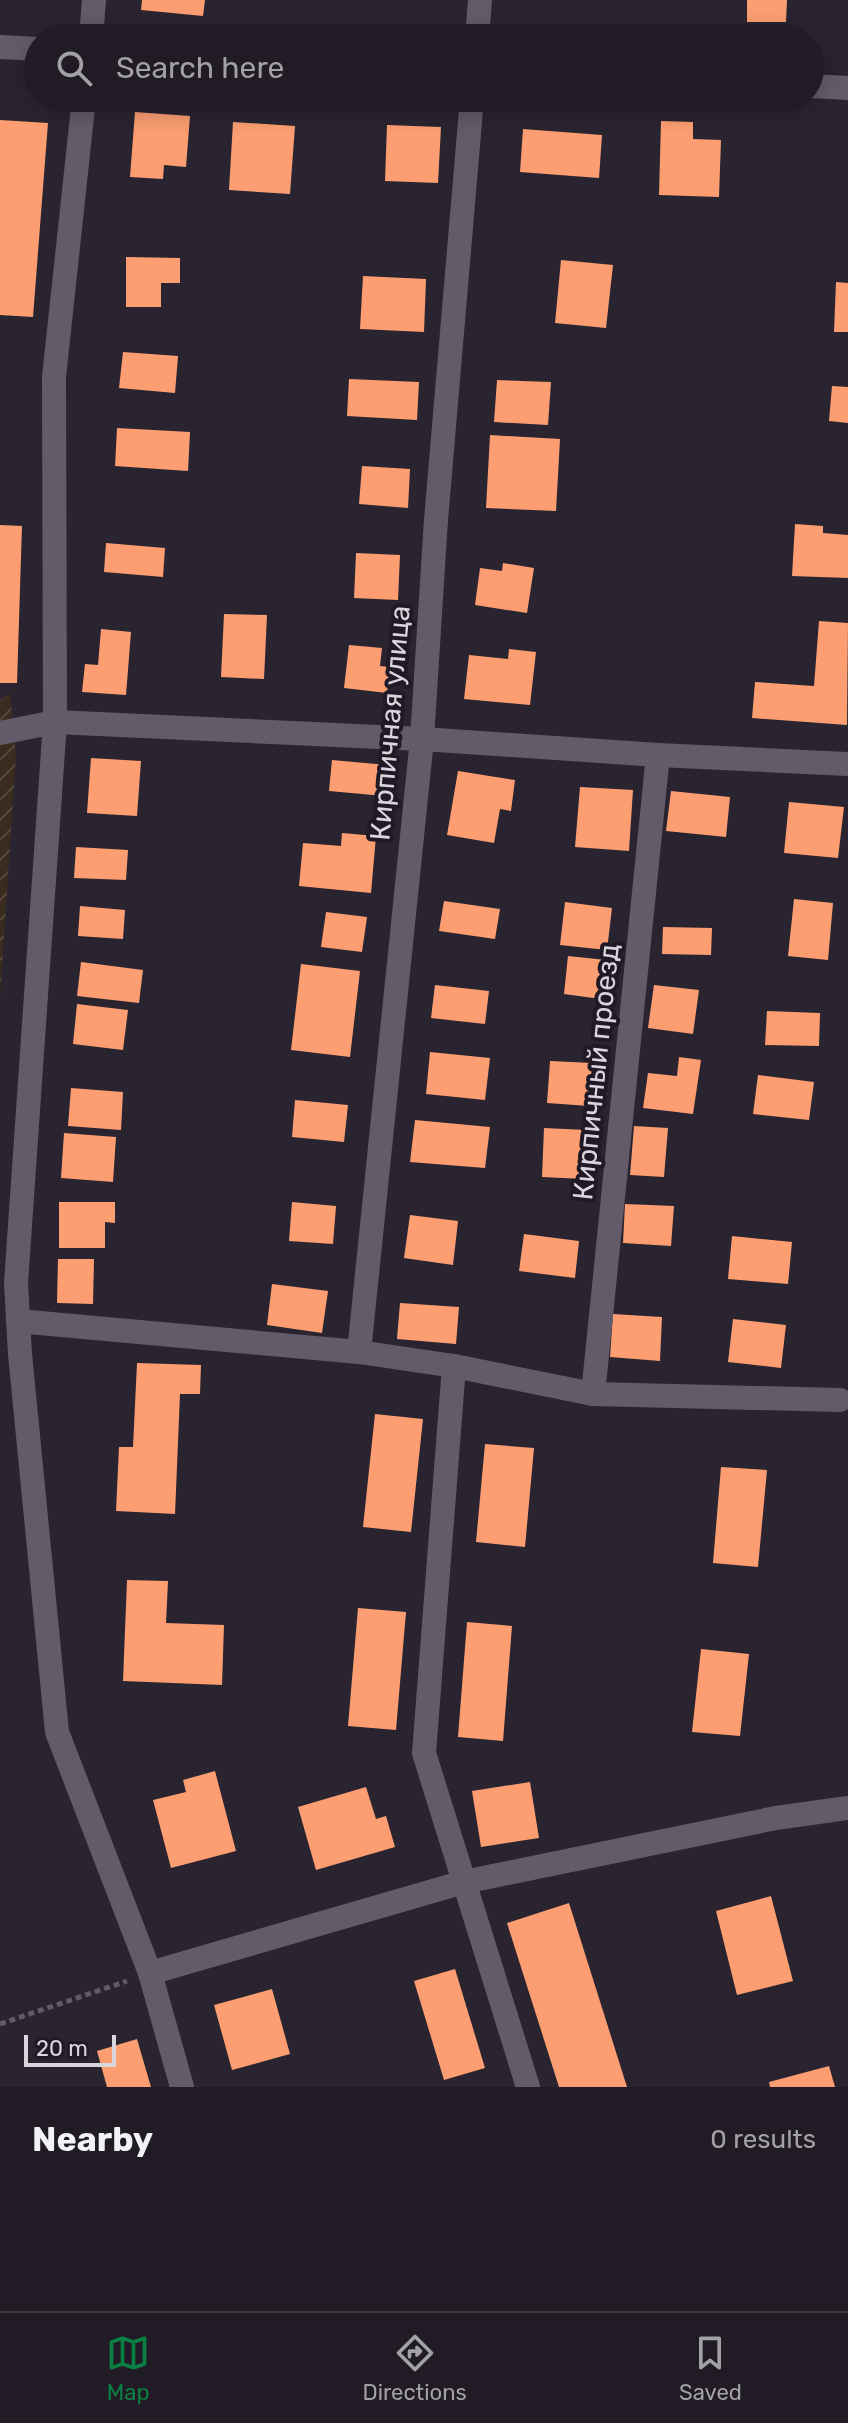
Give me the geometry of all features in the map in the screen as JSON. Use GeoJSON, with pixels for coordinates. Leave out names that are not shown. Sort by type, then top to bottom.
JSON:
{"type":"FeatureCollection","features":[{"type":"Feature","properties":{"kind":"street"},"geometry":{"type":"LineString","coordinates":[[92,24],[94,0]]}},
{"type":"Feature","properties":{"kind":"street"},"geometry":{"type":"LineString","coordinates":[[478,24],[480,0]]}},
{"type":"Feature","properties":{"kind":"street"},"geometry":{"type":"LineString","coordinates":[[0,47],[24,48]]}},
{"type":"Feature","properties":{"kind":"street"},"geometry":{"type":"LineString","coordinates":[[824,87],[848,88]]}},
{"type":"Feature","properties":{"kind":"street"},"geometry":{"type":"LineString","coordinates":[[82,112],[54,377],[55,722],[16,1283],[57,1732],[150,1973],[182,2087]]}},
{"type":"Feature","properties":{"kind":"street","name":"Кирпичная улица"},"geometry":{"type":"LineString","coordinates":[[359,1352],[422,739],[437,505],[471,112]]}},
{"type":"Feature","properties":{"kind":"street"},"geometry":{"type":"LineString","coordinates":[[0,733],[55,722],[422,739],[848,764]]}},
{"type":"Feature","properties":{"kind":"street","name":"Кирпичный проезд"},"geometry":{"type":"LineString","coordinates":[[593,1394],[658,755]]}},
{"type":"Feature","properties":{"kind":"street"},"geometry":{"type":"LineString","coordinates":[[18,1321],[359,1352],[454,1366],[593,1394],[840,1400]]}},
{"type":"Feature","properties":{"kind":"street"},"geometry":{"type":"LineString","coordinates":[[454,1366],[424,1753],[528,2087]]}},
{"type":"Feature","properties":{"kind":"street"},"geometry":{"type":"LineString","coordinates":[[150,1973],[464,1882],[776,1818],[848,1808]]}},
{"type":"Feature","properties":{"kind":"path"},"geometry":{"type":"LineString","coordinates":[[0,2024],[150,1973]]}},
{"type":"Feature","properties":{"kind":"shaded area"},"geometry":{"type":"Polygon","coordinates":[[[10,693],[16,754],[0,998],[0,700],[10,693]]]}},
{"type":"Feature","properties":{"kind":"building"},"geometry":{"type":"Polygon","coordinates":[[[142,0],[205,0],[203,16],[141,10],[142,0]]]}},
{"type":"Feature","properties":{"kind":"building"},"geometry":{"type":"Polygon","coordinates":[[[747,0],[787,0],[786,22],[747,22],[747,0]]]}},
{"type":"Feature","properties":{"kind":"building"},"geometry":{"type":"Polygon","coordinates":[[[135,112],[190,116],[186,167],[164,165],[163,179],[130,177],[135,112]]]}},
{"type":"Feature","properties":{"kind":"building"},"geometry":{"type":"Polygon","coordinates":[[[0,120],[48,123],[33,317],[0,315],[0,120]]]}},
{"type":"Feature","properties":{"kind":"building"},"geometry":{"type":"Polygon","coordinates":[[[661,121],[693,122],[693,139],[721,140],[719,197],[659,195],[661,121]]]}},
{"type":"Feature","properties":{"kind":"building"},"geometry":{"type":"Polygon","coordinates":[[[233,122],[295,126],[290,194],[229,190],[233,122]]]}},
{"type":"Feature","properties":{"kind":"building"},"geometry":{"type":"Polygon","coordinates":[[[387,125],[441,127],[438,183],[385,181],[387,125]]]}},
{"type":"Feature","properties":{"kind":"building"},"geometry":{"type":"Polygon","coordinates":[[[523,129],[602,135],[599,178],[520,172],[523,129]]]}},
{"type":"Feature","properties":{"kind":"building"},"geometry":{"type":"Polygon","coordinates":[[[126,257],[180,258],[180,283],[161,283],[161,307],[126,307],[126,257]]]}},
{"type":"Feature","properties":{"kind":"building"},"geometry":{"type":"Polygon","coordinates":[[[561,260],[613,265],[606,328],[555,323],[561,260]]]}},
{"type":"Feature","properties":{"kind":"building"},"geometry":{"type":"Polygon","coordinates":[[[363,276],[426,279],[424,332],[360,329],[363,276]]]}},
{"type":"Feature","properties":{"kind":"building"},"geometry":{"type":"Polygon","coordinates":[[[836,282],[848,283],[848,332],[834,332],[836,282]]]}},
{"type":"Feature","properties":{"kind":"building"},"geometry":{"type":"Polygon","coordinates":[[[123,352],[178,356],[175,393],[119,388],[123,352]]]}},
{"type":"Feature","properties":{"kind":"building"},"geometry":{"type":"Polygon","coordinates":[[[349,379],[419,382],[417,420],[347,416],[349,379]]]}},
{"type":"Feature","properties":{"kind":"building"},"geometry":{"type":"Polygon","coordinates":[[[497,380],[551,382],[548,425],[494,422],[497,380]]]}},
{"type":"Feature","properties":{"kind":"building"},"geometry":{"type":"Polygon","coordinates":[[[832,386],[848,387],[848,423],[829,421],[832,386]]]}},
{"type":"Feature","properties":{"kind":"building"},"geometry":{"type":"Polygon","coordinates":[[[117,428],[190,432],[188,471],[115,466],[117,428]]]}},
{"type":"Feature","properties":{"kind":"building"},"geometry":{"type":"Polygon","coordinates":[[[490,435],[560,439],[556,511],[486,508],[490,435]]]}},
{"type":"Feature","properties":{"kind":"building"},"geometry":{"type":"Polygon","coordinates":[[[362,466],[410,469],[408,508],[359,504],[362,466]]]}},
{"type":"Feature","properties":{"kind":"building"},"geometry":{"type":"Polygon","coordinates":[[[795,524],[823,526],[823,533],[848,535],[848,578],[792,576],[795,524]]]}},
{"type":"Feature","properties":{"kind":"building"},"geometry":{"type":"Polygon","coordinates":[[[0,525],[22,526],[17,683],[0,683],[0,525]]]}},
{"type":"Feature","properties":{"kind":"building"},"geometry":{"type":"Polygon","coordinates":[[[106,543],[165,548],[163,577],[104,572],[106,543]]]}},
{"type":"Feature","properties":{"kind":"building"},"geometry":{"type":"Polygon","coordinates":[[[356,553],[400,555],[398,600],[354,598],[356,553]]]}},
{"type":"Feature","properties":{"kind":"building"},"geometry":{"type":"Polygon","coordinates":[[[503,563],[534,568],[527,613],[475,605],[480,568],[502,571],[503,563]]]}},
{"type":"Feature","properties":{"kind":"building"},"geometry":{"type":"Polygon","coordinates":[[[224,614],[267,615],[264,679],[221,677],[224,614]]]}},
{"type":"Feature","properties":{"kind":"building"},"geometry":{"type":"Polygon","coordinates":[[[819,621],[848,623],[847,725],[752,718],[755,682],[814,686],[819,621]]]}},
{"type":"Feature","properties":{"kind":"building"},"geometry":{"type":"Polygon","coordinates":[[[101,629],[131,632],[126,695],[82,692],[85,664],[98,665],[101,629]]]}},
{"type":"Feature","properties":{"kind":"building"},"geometry":{"type":"Polygon","coordinates":[[[349,645],[382,648],[380,666],[390,667],[387,693],[344,688],[349,645]]]}},
{"type":"Feature","properties":{"kind":"building"},"geometry":{"type":"Polygon","coordinates":[[[509,649],[536,652],[530,705],[464,699],[469,655],[508,659],[509,649]]]}},
{"type":"Feature","properties":{"kind":"building"},"geometry":{"type":"Polygon","coordinates":[[[91,758],[141,761],[137,816],[87,813],[91,758]]]}},
{"type":"Feature","properties":{"kind":"building"},"geometry":{"type":"Polygon","coordinates":[[[332,760],[387,765],[384,796],[329,791],[332,760]]]}},
{"type":"Feature","properties":{"kind":"building"},"geometry":{"type":"Polygon","coordinates":[[[458,771],[515,780],[511,811],[500,809],[494,843],[447,835],[458,771]]]}},
{"type":"Feature","properties":{"kind":"building"},"geometry":{"type":"Polygon","coordinates":[[[580,787],[633,790],[629,851],[575,847],[580,787]]]}},
{"type":"Feature","properties":{"kind":"building"},"geometry":{"type":"Polygon","coordinates":[[[671,791],[730,797],[726,837],[666,831],[671,791]]]}},
{"type":"Feature","properties":{"kind":"building"},"geometry":{"type":"Polygon","coordinates":[[[789,802],[844,807],[838,858],[784,853],[789,802]]]}},
{"type":"Feature","properties":{"kind":"building"},"geometry":{"type":"Polygon","coordinates":[[[342,833],[376,836],[371,893],[299,886],[303,843],[341,846],[342,833]]]}},
{"type":"Feature","properties":{"kind":"building"},"geometry":{"type":"Polygon","coordinates":[[[76,847],[128,850],[126,880],[74,878],[76,847]]]}},
{"type":"Feature","properties":{"kind":"building"},"geometry":{"type":"Polygon","coordinates":[[[794,899],[833,903],[828,960],[788,956],[794,899]]]}},
{"type":"Feature","properties":{"kind":"building"},"geometry":{"type":"Polygon","coordinates":[[[444,901],[500,909],[495,939],[439,931],[444,901]]]}},
{"type":"Feature","properties":{"kind":"building"},"geometry":{"type":"Polygon","coordinates":[[[565,902],[612,908],[607,950],[560,945],[565,902]]]}},
{"type":"Feature","properties":{"kind":"building"},"geometry":{"type":"Polygon","coordinates":[[[80,906],[125,910],[123,939],[78,936],[80,906]]]}},
{"type":"Feature","properties":{"kind":"building"},"geometry":{"type":"Polygon","coordinates":[[[326,912],[367,917],[362,952],[321,947],[326,912]]]}},
{"type":"Feature","properties":{"kind":"building"},"geometry":{"type":"Polygon","coordinates":[[[663,927],[712,928],[711,955],[662,954],[663,927]]]}},
{"type":"Feature","properties":{"kind":"building"},"geometry":{"type":"Polygon","coordinates":[[[568,956],[606,960],[601,999],[564,994],[568,956]]]}},
{"type":"Feature","properties":{"kind":"building"},"geometry":{"type":"Polygon","coordinates":[[[81,962],[143,970],[139,1003],[77,996],[81,962]]]}},
{"type":"Feature","properties":{"kind":"building"},"geometry":{"type":"Polygon","coordinates":[[[301,964],[360,971],[350,1057],[291,1050],[301,964]]]}},
{"type":"Feature","properties":{"kind":"building"},"geometry":{"type":"Polygon","coordinates":[[[435,985],[489,991],[485,1024],[431,1018],[435,985]]]}},
{"type":"Feature","properties":{"kind":"building"},"geometry":{"type":"Polygon","coordinates":[[[654,985],[699,990],[693,1034],[648,1028],[654,985]]]}},
{"type":"Feature","properties":{"kind":"building"},"geometry":{"type":"Polygon","coordinates":[[[77,1004],[128,1010],[123,1050],[73,1044],[77,1004]]]}},
{"type":"Feature","properties":{"kind":"building"},"geometry":{"type":"Polygon","coordinates":[[[767,1011],[820,1013],[819,1046],[765,1045],[767,1011]]]}},
{"type":"Feature","properties":{"kind":"building"},"geometry":{"type":"Polygon","coordinates":[[[430,1052],[490,1058],[485,1100],[426,1094],[430,1052]]]}},
{"type":"Feature","properties":{"kind":"building"},"geometry":{"type":"Polygon","coordinates":[[[679,1057],[701,1060],[693,1114],[643,1108],[648,1073],[677,1076],[679,1057]]]}},
{"type":"Feature","properties":{"kind":"building"},"geometry":{"type":"Polygon","coordinates":[[[550,1061],[592,1063],[589,1106],[547,1103],[550,1061]]]}},
{"type":"Feature","properties":{"kind":"building"},"geometry":{"type":"Polygon","coordinates":[[[758,1075],[814,1082],[809,1120],[753,1114],[758,1075]]]}},
{"type":"Feature","properties":{"kind":"building"},"geometry":{"type":"Polygon","coordinates":[[[71,1088],[123,1092],[121,1130],[68,1126],[71,1088]]]}},
{"type":"Feature","properties":{"kind":"building"},"geometry":{"type":"Polygon","coordinates":[[[295,1100],[348,1105],[344,1142],[292,1137],[295,1100]]]}},
{"type":"Feature","properties":{"kind":"building"},"geometry":{"type":"Polygon","coordinates":[[[415,1120],[490,1127],[485,1168],[410,1162],[415,1120]]]}},
{"type":"Feature","properties":{"kind":"building"},"geometry":{"type":"Polygon","coordinates":[[[634,1126],[668,1128],[664,1177],[630,1175],[634,1126]]]}},
{"type":"Feature","properties":{"kind":"building"},"geometry":{"type":"Polygon","coordinates":[[[544,1128],[586,1130],[584,1179],[542,1177],[544,1128]]]}},
{"type":"Feature","properties":{"kind":"building"},"geometry":{"type":"Polygon","coordinates":[[[64,1133],[116,1137],[113,1182],[61,1178],[64,1133]]]}},
{"type":"Feature","properties":{"kind":"building"},"geometry":{"type":"Polygon","coordinates":[[[59,1202],[115,1202],[115,1223],[105,1222],[105,1248],[59,1248],[59,1202]]]}},
{"type":"Feature","properties":{"kind":"building"},"geometry":{"type":"Polygon","coordinates":[[[292,1202],[336,1206],[333,1244],[289,1241],[292,1202]]]}},
{"type":"Feature","properties":{"kind":"building"},"geometry":{"type":"Polygon","coordinates":[[[625,1204],[674,1206],[671,1246],[623,1243],[625,1204]]]}},
{"type":"Feature","properties":{"kind":"building"},"geometry":{"type":"Polygon","coordinates":[[[410,1215],[458,1221],[453,1265],[404,1258],[410,1215]]]}},
{"type":"Feature","properties":{"kind":"building"},"geometry":{"type":"Polygon","coordinates":[[[524,1234],[579,1241],[575,1278],[519,1271],[524,1234]]]}},
{"type":"Feature","properties":{"kind":"building"},"geometry":{"type":"Polygon","coordinates":[[[732,1236],[792,1242],[788,1284],[728,1279],[732,1236]]]}},
{"type":"Feature","properties":{"kind":"building"},"geometry":{"type":"Polygon","coordinates":[[[58,1259],[94,1259],[93,1304],[57,1303],[58,1259]]]}},
{"type":"Feature","properties":{"kind":"building"},"geometry":{"type":"Polygon","coordinates":[[[272,1284],[328,1291],[322,1333],[267,1325],[272,1284]]]}},
{"type":"Feature","properties":{"kind":"building"},"geometry":{"type":"Polygon","coordinates":[[[400,1303],[459,1307],[456,1344],[397,1339],[400,1303]]]}},
{"type":"Feature","properties":{"kind":"building"},"geometry":{"type":"Polygon","coordinates":[[[613,1314],[662,1317],[660,1361],[610,1357],[613,1314]]]}},
{"type":"Feature","properties":{"kind":"building"},"geometry":{"type":"Polygon","coordinates":[[[733,1319],[786,1325],[781,1368],[728,1362],[733,1319]]]}},
{"type":"Feature","properties":{"kind":"building"},"geometry":{"type":"Polygon","coordinates":[[[137,1363],[201,1365],[200,1394],[180,1394],[175,1514],[116,1511],[119,1447],[133,1447],[137,1363]]]}},
{"type":"Feature","properties":{"kind":"building"},"geometry":{"type":"Polygon","coordinates":[[[375,1414],[423,1419],[411,1532],[363,1527],[375,1414]]]}},
{"type":"Feature","properties":{"kind":"building"},"geometry":{"type":"Polygon","coordinates":[[[485,1444],[534,1448],[525,1547],[476,1542],[485,1444]]]}},
{"type":"Feature","properties":{"kind":"building"},"geometry":{"type":"Polygon","coordinates":[[[721,1467],[767,1470],[758,1567],[713,1563],[721,1467]]]}},
{"type":"Feature","properties":{"kind":"building"},"geometry":{"type":"Polygon","coordinates":[[[127,1580],[168,1581],[166,1623],[224,1625],[222,1685],[123,1681],[127,1580]]]}},
{"type":"Feature","properties":{"kind":"building"},"geometry":{"type":"Polygon","coordinates":[[[358,1608],[406,1612],[396,1730],[348,1726],[358,1608]]]}},
{"type":"Feature","properties":{"kind":"building"},"geometry":{"type":"Polygon","coordinates":[[[467,1622],[512,1626],[503,1741],[458,1737],[467,1622]]]}},
{"type":"Feature","properties":{"kind":"building"},"geometry":{"type":"Polygon","coordinates":[[[701,1649],[749,1654],[740,1736],[692,1732],[701,1649]]]}},
{"type":"Feature","properties":{"kind":"building"},"geometry":{"type":"Polygon","coordinates":[[[215,1771],[236,1851],[171,1868],[153,1800],[186,1792],[183,1780],[215,1771]]]}},
{"type":"Feature","properties":{"kind":"building"},"geometry":{"type":"Polygon","coordinates":[[[530,1782],[539,1838],[481,1847],[472,1791],[530,1782]]]}},
{"type":"Feature","properties":{"kind":"building"},"geometry":{"type":"Polygon","coordinates":[[[366,1787],[376,1819],[386,1816],[395,1847],[316,1870],[298,1807],[366,1787]]]}},
{"type":"Feature","properties":{"kind":"building"},"geometry":{"type":"Polygon","coordinates":[[[771,1896],[793,1981],[737,1995],[716,1911],[771,1896]]]}},
{"type":"Feature","properties":{"kind":"building"},"geometry":{"type":"Polygon","coordinates":[[[569,1903],[627,2087],[559,2087],[507,1923],[569,1903]]]}},
{"type":"Feature","properties":{"kind":"building"},"geometry":{"type":"Polygon","coordinates":[[[455,1969],[485,2068],[444,2080],[414,1981],[455,1969]]]}},
{"type":"Feature","properties":{"kind":"building"},"geometry":{"type":"Polygon","coordinates":[[[272,1989],[290,2054],[232,2070],[214,2005],[272,1989]]]}},
{"type":"Feature","properties":{"kind":"building"},"geometry":{"type":"Polygon","coordinates":[[[137,2039],[151,2087],[107,2087],[97,2051],[137,2039]]]}},
{"type":"Feature","properties":{"kind":"building"},"geometry":{"type":"Polygon","coordinates":[[[829,2066],[835,2087],[770,2087],[769,2082],[829,2066]]]}}]}
